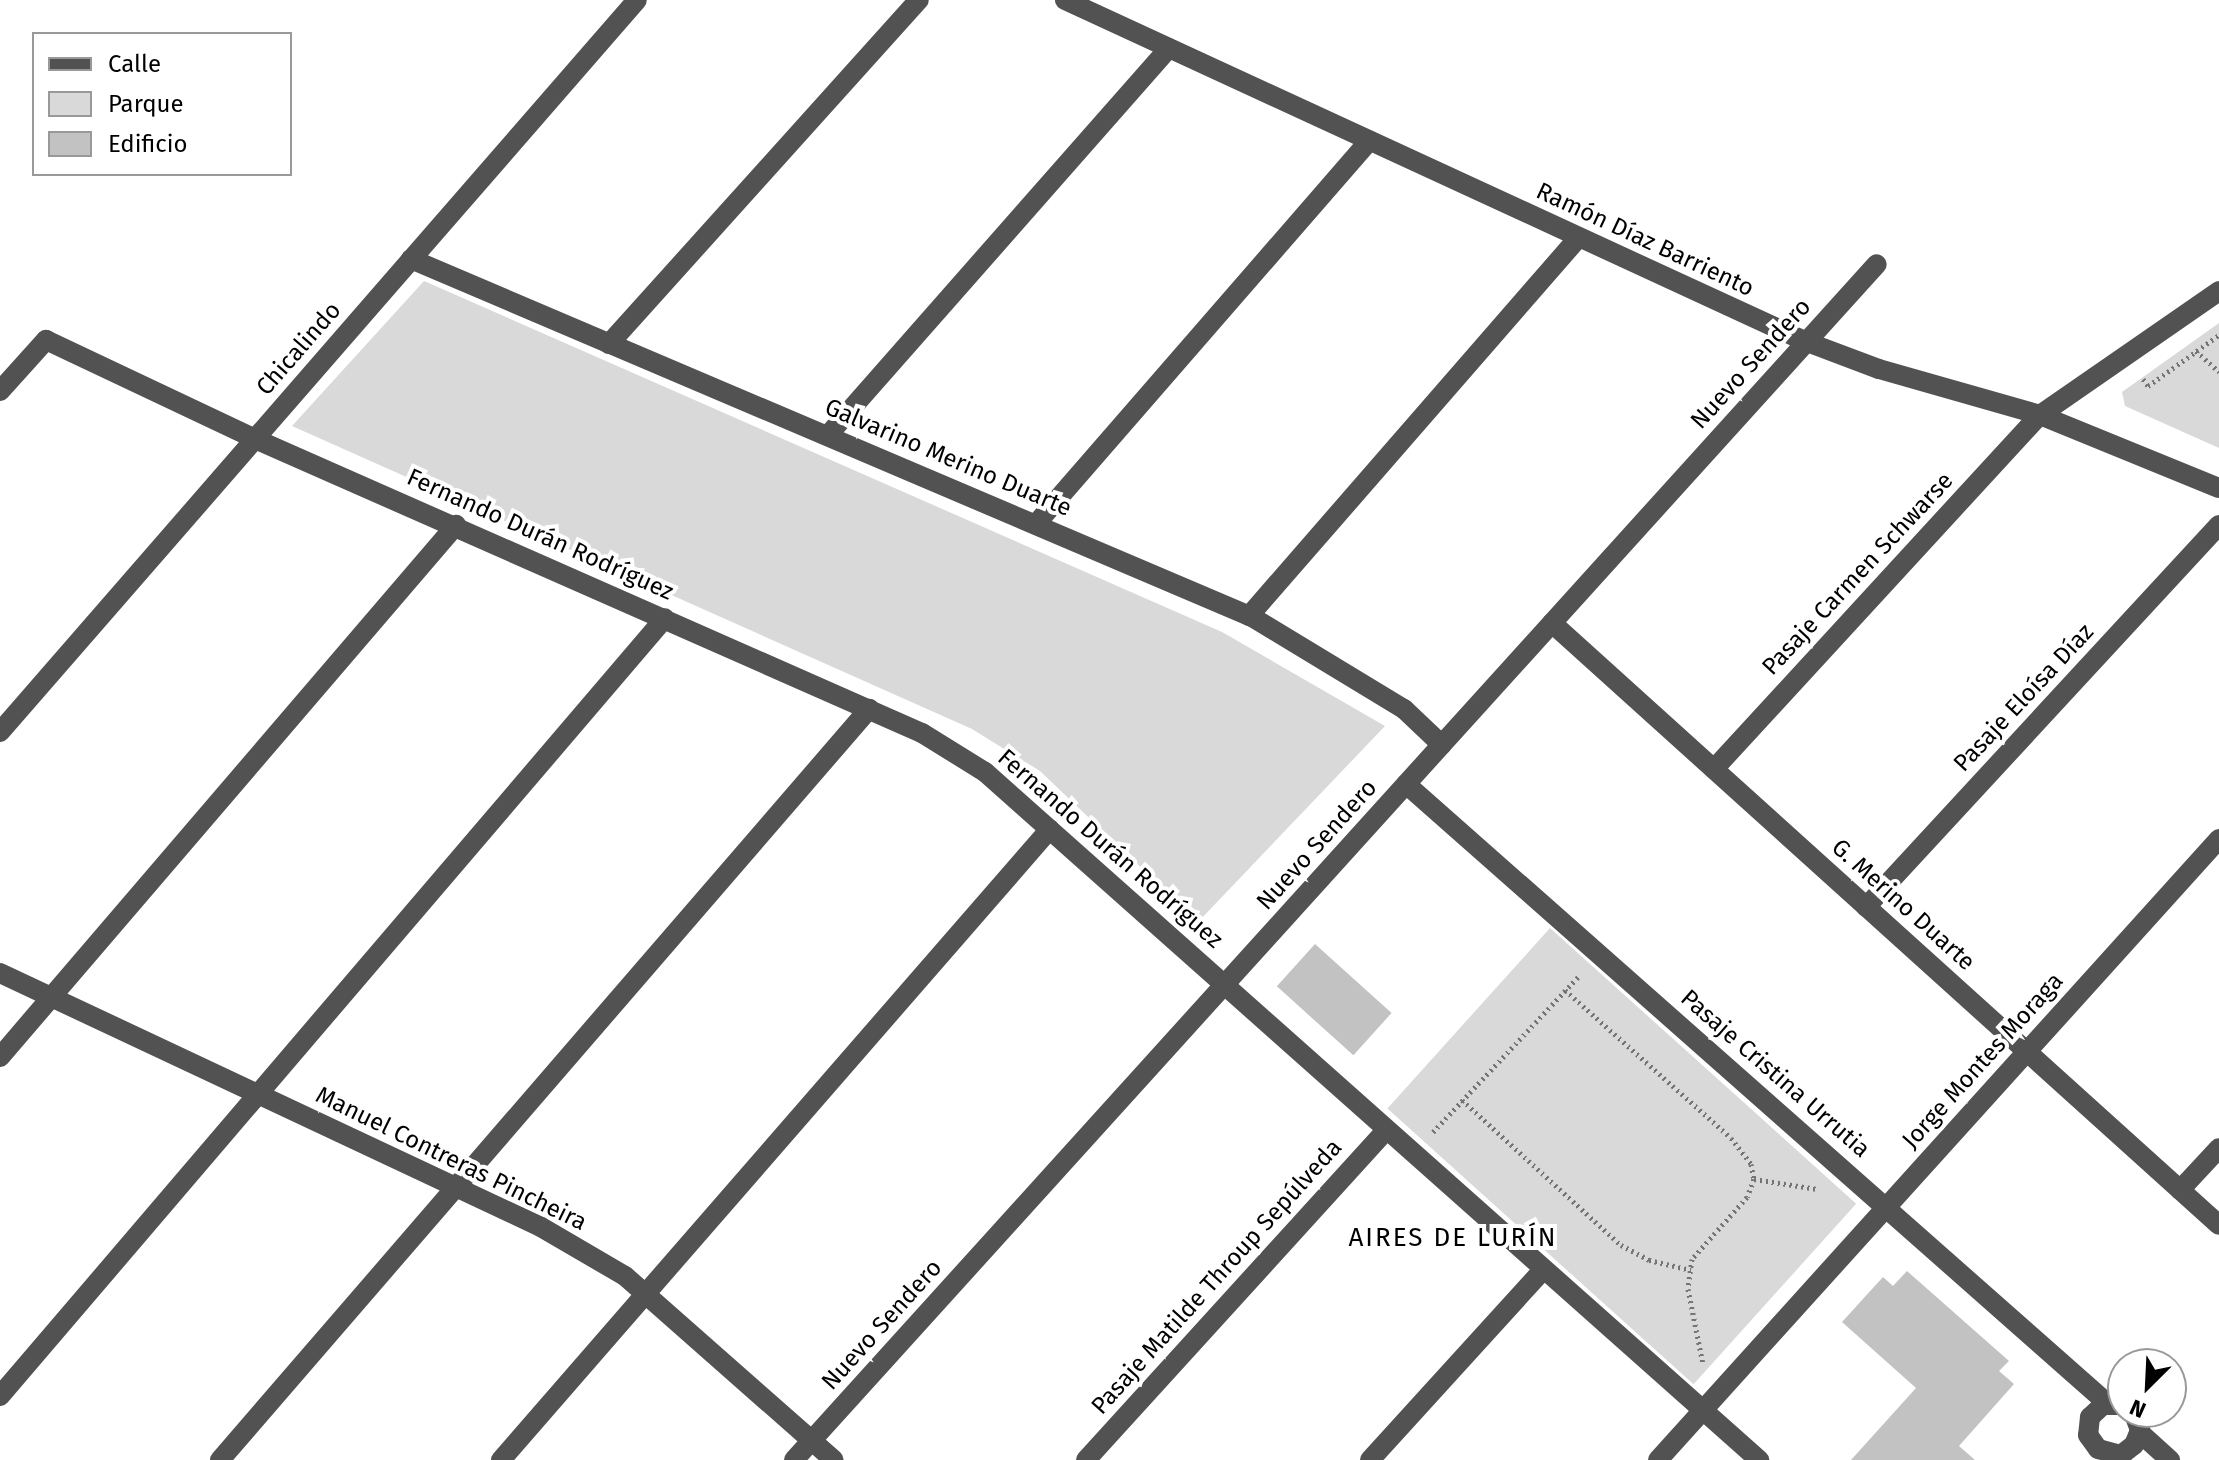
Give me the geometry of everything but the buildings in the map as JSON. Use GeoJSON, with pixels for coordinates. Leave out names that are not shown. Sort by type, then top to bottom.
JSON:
{"type":"FeatureCollection","features":[{"type":"Feature","properties":{"kind":"street","name":"Chicalindo"},"geometry":{"type":"LineString","coordinates":[[0,732],[637,0]]}},
{"type":"Feature","properties":{"kind":"street"},"geometry":{"type":"LineString","coordinates":[[609,344],[919,0]]}},
{"type":"Feature","properties":{"kind":"street","name":"Ramón Díaz Barriento"},"geometry":{"type":"LineString","coordinates":[[1065,0],[1807,342],[1879,369],[2040,415],[2219,488]]}},
{"type":"Feature","properties":{"kind":"street"},"geometry":{"type":"LineString","coordinates":[[829,434],[1169,48]]}},
{"type":"Feature","properties":{"kind":"street"},"geometry":{"type":"LineString","coordinates":[[1036,524],[1369,141]]}},
{"type":"Feature","properties":{"kind":"street"},"geometry":{"type":"LineString","coordinates":[[1249,616],[1578,238]]}},
{"type":"Feature","properties":{"kind":"street","name":"Galvarino Merino Duarte"},"geometry":{"type":"LineString","coordinates":[[411,259],[829,434],[1249,616],[1404,709],[1442,745]]}},
{"type":"Feature","properties":{"kind":"street","name":"Nuevo Sendero"},"geometry":{"type":"LineString","coordinates":[[794,1460],[1877,264]]}},
{"type":"Feature","properties":{"kind":"street","name":"Pasaje Carmen Schwarse"},"geometry":{"type":"LineString","coordinates":[[1714,769],[2040,415],[2219,291]]}},
{"type":"Feature","properties":{"kind":"street","name":"Fernando Durán Rodríguez"},"geometry":{"type":"LineString","coordinates":[[0,391],[46,340],[255,439],[922,733],[985,772],[1759,1460]]}},
{"type":"Feature","properties":{"kind":"street"},"geometry":{"type":"LineString","coordinates":[[0,1057],[456,525]]}},
{"type":"Feature","properties":{"kind":"street","name":"Pasaje Eloísa Díaz"},"geometry":{"type":"LineString","coordinates":[[1866,907],[2219,525]]}},
{"type":"Feature","properties":{"kind":"street"},"geometry":{"type":"LineString","coordinates":[[0,1396],[665,618]]}},
{"type":"Feature","properties":{"kind":"street","name":"G. Merino Duarte"},"geometry":{"type":"LineString","coordinates":[[1552,623],[2219,1225]]}},
{"type":"Feature","properties":{"kind":"street"},"geometry":{"type":"LineString","coordinates":[[220,1460],[869,709]]}},
{"type":"Feature","properties":{"kind":"street","name":"Pasaje Cristina Urrutia"},"geometry":{"type":"LineString","coordinates":[[1406,784],[2107,1396]]}},
{"type":"Feature","properties":{"kind":"street"},"geometry":{"type":"LineString","coordinates":[[501,1460],[1050,829]]}},
{"type":"Feature","properties":{"kind":"street","name":"Jorge Montes Moraga"},"geometry":{"type":"LineString","coordinates":[[1658,1460],[2219,839]]}},
{"type":"Feature","properties":{"kind":"street","name":"Manuel Contreras Pincheira"},"geometry":{"type":"LineString","coordinates":[[0,973],[541,1227],[645,1294],[834,1460]]}},
{"type":"Feature","properties":{"kind":"street","name":"Pasaje Matilde Throup Sepúlveda"},"geometry":{"type":"LineString","coordinates":[[1086,1460],[1386,1130]]}},
{"type":"Feature","properties":{"kind":"street"},"geometry":{"type":"LineString","coordinates":[[2180,1190],[2219,1148]]}},
{"type":"Feature","properties":{"kind":"street"},"geometry":{"type":"LineString","coordinates":[[1370,1460],[1544,1269]]}},
{"type":"Feature","properties":{"kind":"street"},"geometry":{"type":"LineString","coordinates":[[2107,1407],[2096,1410],[2088,1426],[2098,1449],[2121,1455],[2134,1445],[2139,1432]]}},
{"type":"Feature","properties":{"kind":"street"},"geometry":{"type":"LineString","coordinates":[[2138,1428],[2170,1460]]}},
{"type":"Feature","properties":{"kind":"path"},"geometry":{"type":"LineString","coordinates":[[2196,351],[2219,372]]}},
{"type":"Feature","properties":{"kind":"path"},"geometry":{"type":"LineString","coordinates":[[1413,1153],[1599,954]]}},
{"type":"Feature","properties":{"kind":"path"},"geometry":{"type":"LineString","coordinates":[[1565,990],[1731,1138],[1751,1164],[1754,1179],[1747,1197],[1692,1259],[1694,1338],[1719,1393]]}},
{"type":"Feature","properties":{"kind":"path"},"geometry":{"type":"LineString","coordinates":[[1462,1100],[1621,1245],[1649,1260],[1691,1270]]}},
{"type":"Feature","properties":{"kind":"green space"},"geometry":{"type":"Polygon","coordinates":[[[424,281],[1222,632],[1385,726],[1198,922],[1040,771],[972,729],[292,426],[424,281]]]}},
{"type":"Feature","properties":{"kind":"green space"},"geometry":{"type":"Polygon","coordinates":[[[2219,323],[2219,448],[2125,406],[2122,392],[2219,323]]]}},
{"type":"Feature","properties":{"kind":"green space"},"geometry":{"type":"Polygon","coordinates":[[[1550,928],[1856,1204],[1694,1384],[1387,1109],[1550,928]]]}},
{"type":"Feature","properties":{"kind":"district","name":"AIRES DE LURÍN"},"geometry":{"type":"Point","coordinates":[1453,1238]}}]}
